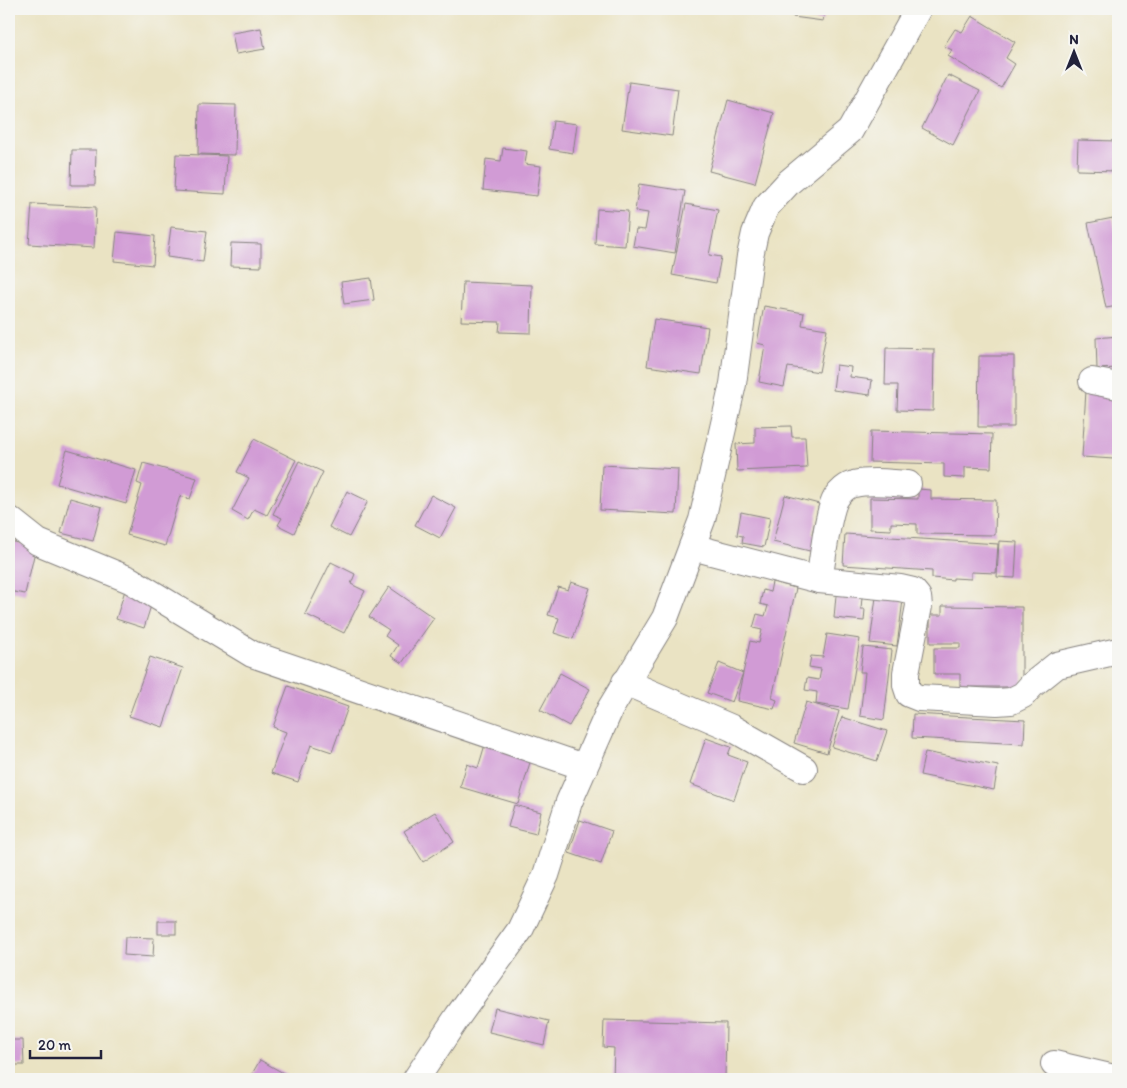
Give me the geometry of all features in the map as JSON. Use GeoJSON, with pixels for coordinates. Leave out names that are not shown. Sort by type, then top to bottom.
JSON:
{"type":"FeatureCollection","features":[{"type":"Feature","properties":{"kind":"street"},"geometry":{"type":"LineString","coordinates":[[416,1079],[458,1016],[520,930],[546,875],[569,802],[610,709],[665,618],[702,520],[733,384],[750,256],[755,233],[766,207],[789,182],[850,131],[918,9]]}},
{"type":"Feature","properties":{"kind":"street"},"geometry":{"type":"LineString","coordinates":[[1092,381],[1118,386]]}},
{"type":"Feature","properties":{"kind":"street"},"geometry":{"type":"LineString","coordinates":[[820,580],[831,512],[842,490],[852,484],[908,484]]}},
{"type":"Feature","properties":{"kind":"street"},"geometry":{"type":"LineString","coordinates":[[9,518],[38,542],[130,580],[252,654],[584,767]]}},
{"type":"Feature","properties":{"kind":"street"},"geometry":{"type":"LineString","coordinates":[[692,547],[820,580],[900,588],[913,592],[918,597],[919,606],[906,673],[906,685],[909,694],[919,698],[1011,701],[1023,695],[1057,664],[1118,652]]}},
{"type":"Feature","properties":{"kind":"street"},"geometry":{"type":"LineString","coordinates":[[625,682],[732,728],[804,769]]}},
{"type":"Feature","properties":{"kind":"street"},"geometry":{"type":"LineString","coordinates":[[1054,1064],[1118,1079]]}},
{"type":"Feature","properties":{"kind":"building"},"geometry":{"type":"Polygon","coordinates":[[[794,9],[825,9],[823,21],[793,17],[794,9]]]}},
{"type":"Feature","properties":{"kind":"building"},"geometry":{"type":"Polygon","coordinates":[[[972,16],[1015,42],[1006,58],[1015,64],[1001,88],[948,56],[952,50],[944,46],[955,29],[962,32],[972,16]]]}},
{"type":"Feature","properties":{"kind":"building"},"geometry":{"type":"Polygon","coordinates":[[[261,28],[265,49],[236,54],[232,33],[261,28]]]}},
{"type":"Feature","properties":{"kind":"building"},"geometry":{"type":"Polygon","coordinates":[[[948,75],[980,91],[953,145],[922,128],[948,75]]]}},
{"type":"Feature","properties":{"kind":"building"},"geometry":{"type":"Polygon","coordinates":[[[629,82],[678,89],[672,136],[622,129],[629,82]]]}},
{"type":"Feature","properties":{"kind":"building"},"geometry":{"type":"Polygon","coordinates":[[[728,100],[774,113],[755,183],[709,171],[728,100]]]}},
{"type":"Feature","properties":{"kind":"building"},"geometry":{"type":"Polygon","coordinates":[[[199,104],[236,105],[235,155],[198,154],[199,104]]]}},
{"type":"Feature","properties":{"kind":"building"},"geometry":{"type":"Polygon","coordinates":[[[553,121],[577,124],[573,153],[549,149],[553,121]]]}},
{"type":"Feature","properties":{"kind":"building"},"geometry":{"type":"Polygon","coordinates":[[[1078,140],[1118,141],[1118,171],[1077,170],[1078,140]]]}},
{"type":"Feature","properties":{"kind":"building"},"geometry":{"type":"Polygon","coordinates":[[[503,148],[527,151],[525,164],[541,166],[537,196],[483,190],[486,159],[501,161],[503,148]]]}},
{"type":"Feature","properties":{"kind":"building"},"geometry":{"type":"Polygon","coordinates":[[[72,150],[96,150],[95,185],[71,185],[72,150]]]}},
{"type":"Feature","properties":{"kind":"building"},"geometry":{"type":"Polygon","coordinates":[[[176,154],[227,156],[225,194],[174,191],[176,154]]]}},
{"type":"Feature","properties":{"kind":"building"},"geometry":{"type":"Polygon","coordinates":[[[639,184],[685,191],[675,253],[633,246],[636,229],[645,230],[648,213],[635,211],[639,184]]]}},
{"type":"Feature","properties":{"kind":"building"},"geometry":{"type":"Polygon","coordinates":[[[32,204],[96,207],[94,248],[29,244],[32,204]]]}},
{"type":"Feature","properties":{"kind":"building"},"geometry":{"type":"Polygon","coordinates":[[[686,204],[718,210],[709,255],[721,257],[716,283],[672,275],[686,204]]]}},
{"type":"Feature","properties":{"kind":"building"},"geometry":{"type":"Polygon","coordinates":[[[597,209],[628,211],[625,246],[595,244],[597,209]]]}},
{"type":"Feature","properties":{"kind":"building"},"geometry":{"type":"Polygon","coordinates":[[[1113,218],[1118,243],[1118,306],[1106,308],[1088,223],[1113,218]]]}},
{"type":"Feature","properties":{"kind":"building"},"geometry":{"type":"Polygon","coordinates":[[[171,227],[207,231],[203,262],[167,257],[171,227]]]}},
{"type":"Feature","properties":{"kind":"building"},"geometry":{"type":"Polygon","coordinates":[[[117,232],[155,236],[153,265],[114,261],[117,232]]]}},
{"type":"Feature","properties":{"kind":"building"},"geometry":{"type":"Polygon","coordinates":[[[231,243],[261,244],[261,267],[230,266],[231,243]]]}},
{"type":"Feature","properties":{"kind":"building"},"geometry":{"type":"Polygon","coordinates":[[[371,278],[374,300],[344,304],[341,282],[371,278]]]}},
{"type":"Feature","properties":{"kind":"building"},"geometry":{"type":"Polygon","coordinates":[[[463,282],[532,285],[531,333],[499,332],[500,322],[461,321],[463,282]]]}},
{"type":"Feature","properties":{"kind":"building"},"geometry":{"type":"Polygon","coordinates":[[[764,306],[804,313],[802,325],[827,329],[819,372],[788,367],[784,387],[759,382],[765,345],[757,343],[764,306]]]}},
{"type":"Feature","properties":{"kind":"building"},"geometry":{"type":"Polygon","coordinates":[[[654,319],[708,327],[701,374],[647,366],[654,319]]]}},
{"type":"Feature","properties":{"kind":"building"},"geometry":{"type":"Polygon","coordinates":[[[1118,336],[1118,368],[1097,369],[1096,338],[1118,336]]]}},
{"type":"Feature","properties":{"kind":"building"},"geometry":{"type":"Polygon","coordinates":[[[886,348],[934,349],[933,411],[897,410],[898,385],[885,385],[886,348]]]}},
{"type":"Feature","properties":{"kind":"building"},"geometry":{"type":"Polygon","coordinates":[[[979,356],[1014,356],[1014,427],[978,427],[979,356]]]}},
{"type":"Feature","properties":{"kind":"building"},"geometry":{"type":"Polygon","coordinates":[[[836,365],[851,367],[850,377],[872,380],[870,395],[833,390],[836,365]]]}},
{"type":"Feature","properties":{"kind":"building"},"geometry":{"type":"Polygon","coordinates":[[[1086,390],[1118,391],[1114,459],[1082,457],[1086,390]]]}},
{"type":"Feature","properties":{"kind":"building"},"geometry":{"type":"Polygon","coordinates":[[[791,426],[792,437],[805,437],[807,468],[737,471],[736,444],[755,443],[755,427],[791,426]]]}},
{"type":"Feature","properties":{"kind":"building"},"geometry":{"type":"Polygon","coordinates":[[[871,431],[992,434],[991,468],[965,467],[965,478],[944,477],[944,464],[870,462],[871,431]]]}},
{"type":"Feature","properties":{"kind":"building"},"geometry":{"type":"Polygon","coordinates":[[[254,439],[296,460],[267,515],[254,509],[248,520],[232,511],[249,478],[237,472],[254,439]]]}},
{"type":"Feature","properties":{"kind":"building"},"geometry":{"type":"Polygon","coordinates":[[[67,450],[136,470],[126,504],[57,484],[67,450]]]}},
{"type":"Feature","properties":{"kind":"building"},"geometry":{"type":"Polygon","coordinates":[[[299,461],[323,472],[294,533],[278,525],[282,518],[273,514],[299,461]]]}},
{"type":"Feature","properties":{"kind":"building"},"geometry":{"type":"Polygon","coordinates":[[[143,463],[197,478],[190,499],[180,496],[165,546],[127,535],[142,485],[137,483],[143,463]]]}},
{"type":"Feature","properties":{"kind":"building"},"geometry":{"type":"Polygon","coordinates":[[[602,465],[678,469],[676,514],[600,510],[602,465]]]}},
{"type":"Feature","properties":{"kind":"building"},"geometry":{"type":"Polygon","coordinates":[[[918,489],[931,490],[931,499],[996,500],[995,535],[917,534],[917,524],[891,523],[891,530],[870,529],[870,498],[918,499],[918,489]]]}},
{"type":"Feature","properties":{"kind":"building"},"geometry":{"type":"Polygon","coordinates":[[[347,491],[368,501],[349,537],[329,527],[347,491]]]}},
{"type":"Feature","properties":{"kind":"building"},"geometry":{"type":"Polygon","coordinates":[[[431,495],[456,508],[440,538],[415,525],[431,495]]]}},
{"type":"Feature","properties":{"kind":"building"},"geometry":{"type":"Polygon","coordinates":[[[785,495],[819,504],[812,534],[823,536],[818,553],[773,542],[785,495]]]}},
{"type":"Feature","properties":{"kind":"building"},"geometry":{"type":"Polygon","coordinates":[[[70,498],[102,507],[93,541],[61,533],[70,498]]]}},
{"type":"Feature","properties":{"kind":"building"},"geometry":{"type":"Polygon","coordinates":[[[741,512],[770,518],[764,547],[742,543],[743,536],[737,535],[741,512]]]}},
{"type":"Feature","properties":{"kind":"building"},"geometry":{"type":"Polygon","coordinates":[[[845,534],[998,544],[996,573],[971,572],[971,579],[953,578],[953,580],[932,578],[932,571],[843,565],[845,534]]]}},
{"type":"Feature","properties":{"kind":"building"},"geometry":{"type":"Polygon","coordinates":[[[9,541],[36,547],[25,594],[9,591],[9,541]]]}},
{"type":"Feature","properties":{"kind":"building"},"geometry":{"type":"Polygon","coordinates":[[[999,541],[1017,542],[1015,578],[997,577],[999,541]]]}},
{"type":"Feature","properties":{"kind":"building"},"geometry":{"type":"Polygon","coordinates":[[[331,562],[355,574],[351,584],[365,591],[344,633],[305,614],[331,562]]]}},
{"type":"Feature","properties":{"kind":"building"},"geometry":{"type":"Polygon","coordinates":[[[571,582],[590,588],[573,639],[554,633],[559,618],[548,615],[558,587],[568,590],[571,582]]]}},
{"type":"Feature","properties":{"kind":"building"},"geometry":{"type":"Polygon","coordinates":[[[772,582],[796,588],[772,698],[777,700],[774,709],[737,701],[750,641],[759,643],[762,630],[753,628],[757,614],[765,616],[768,606],[760,604],[763,590],[770,592],[772,582]]]}},
{"type":"Feature","properties":{"kind":"building"},"geometry":{"type":"Polygon","coordinates":[[[126,587],[154,596],[144,628],[116,619],[126,587]]]}},
{"type":"Feature","properties":{"kind":"building"},"geometry":{"type":"Polygon","coordinates":[[[389,587],[434,618],[402,663],[391,656],[398,645],[385,636],[389,630],[369,617],[389,587]]]}},
{"type":"Feature","properties":{"kind":"building"},"geometry":{"type":"Polygon","coordinates":[[[836,595],[862,597],[861,609],[865,609],[864,621],[834,618],[836,595]]]}},
{"type":"Feature","properties":{"kind":"building"},"geometry":{"type":"Polygon","coordinates":[[[876,597],[903,600],[897,646],[870,643],[876,597]]]}},
{"type":"Feature","properties":{"kind":"building"},"geometry":{"type":"Polygon","coordinates":[[[942,606],[1022,607],[1022,687],[960,687],[960,674],[934,674],[934,648],[960,648],[960,643],[930,643],[930,615],[942,615],[942,606]]]}},
{"type":"Feature","properties":{"kind":"building"},"geometry":{"type":"Polygon","coordinates":[[[827,634],[860,639],[848,709],[816,704],[817,692],[805,690],[807,678],[819,680],[821,669],[809,667],[811,656],[823,657],[827,634]]]}},
{"type":"Feature","properties":{"kind":"building"},"geometry":{"type":"Polygon","coordinates":[[[863,647],[892,650],[884,720],[860,716],[865,672],[860,672],[863,647]]]}},
{"type":"Feature","properties":{"kind":"building"},"geometry":{"type":"Polygon","coordinates":[[[150,657],[183,668],[163,727],[129,716],[150,657]]]}},
{"type":"Feature","properties":{"kind":"building"},"geometry":{"type":"Polygon","coordinates":[[[719,663],[743,673],[732,702],[707,693],[719,663]]]}},
{"type":"Feature","properties":{"kind":"building"},"geometry":{"type":"Polygon","coordinates":[[[560,673],[590,689],[569,726],[540,710],[560,673]]]}},
{"type":"Feature","properties":{"kind":"building"},"geometry":{"type":"Polygon","coordinates":[[[288,686],[348,707],[332,752],[311,745],[298,782],[271,773],[286,732],[273,727],[288,686]]]}},
{"type":"Feature","properties":{"kind":"building"},"geometry":{"type":"Polygon","coordinates":[[[806,702],[839,711],[827,753],[794,743],[806,702]]]}},
{"type":"Feature","properties":{"kind":"building"},"geometry":{"type":"Polygon","coordinates":[[[913,714],[1025,720],[1024,744],[912,738],[913,714]]]}},
{"type":"Feature","properties":{"kind":"building"},"geometry":{"type":"Polygon","coordinates":[[[842,717],[887,731],[877,761],[832,747],[842,717]]]}},
{"type":"Feature","properties":{"kind":"building"},"geometry":{"type":"Polygon","coordinates":[[[487,738],[533,752],[518,804],[460,787],[467,764],[478,768],[487,738]]]}},
{"type":"Feature","properties":{"kind":"building"},"geometry":{"type":"Polygon","coordinates":[[[706,738],[731,747],[728,755],[747,762],[734,800],[690,784],[706,738]]]}},
{"type":"Feature","properties":{"kind":"building"},"geometry":{"type":"Polygon","coordinates":[[[925,752],[998,766],[994,790],[920,775],[925,752]]]}},
{"type":"Feature","properties":{"kind":"building"},"geometry":{"type":"Polygon","coordinates":[[[514,805],[541,812],[536,834],[508,827],[514,805]]]}},
{"type":"Feature","properties":{"kind":"building"},"geometry":{"type":"Polygon","coordinates":[[[435,812],[454,842],[423,862],[404,831],[435,812]]]}},
{"type":"Feature","properties":{"kind":"building"},"geometry":{"type":"Polygon","coordinates":[[[580,820],[612,831],[601,864],[569,853],[580,820]]]}},
{"type":"Feature","properties":{"kind":"building"},"geometry":{"type":"Polygon","coordinates":[[[158,921],[176,921],[176,934],[158,934],[158,921]]]}},
{"type":"Feature","properties":{"kind":"building"},"geometry":{"type":"Polygon","coordinates":[[[125,937],[154,938],[153,957],[124,955],[125,937]]]}},
{"type":"Feature","properties":{"kind":"building"},"geometry":{"type":"Polygon","coordinates":[[[495,1008],[549,1021],[544,1045],[489,1032],[495,1008]]]}},
{"type":"Feature","properties":{"kind":"building"},"geometry":{"type":"Polygon","coordinates":[[[604,1020],[726,1023],[725,1079],[613,1079],[614,1048],[603,1047],[604,1020]]]}},
{"type":"Feature","properties":{"kind":"building"},"geometry":{"type":"Polygon","coordinates":[[[9,1040],[23,1040],[24,1065],[9,1065],[9,1040]]]}},
{"type":"Feature","properties":{"kind":"building"},"geometry":{"type":"Polygon","coordinates":[[[260,1060],[294,1079],[249,1079],[260,1060]]]}}]}
